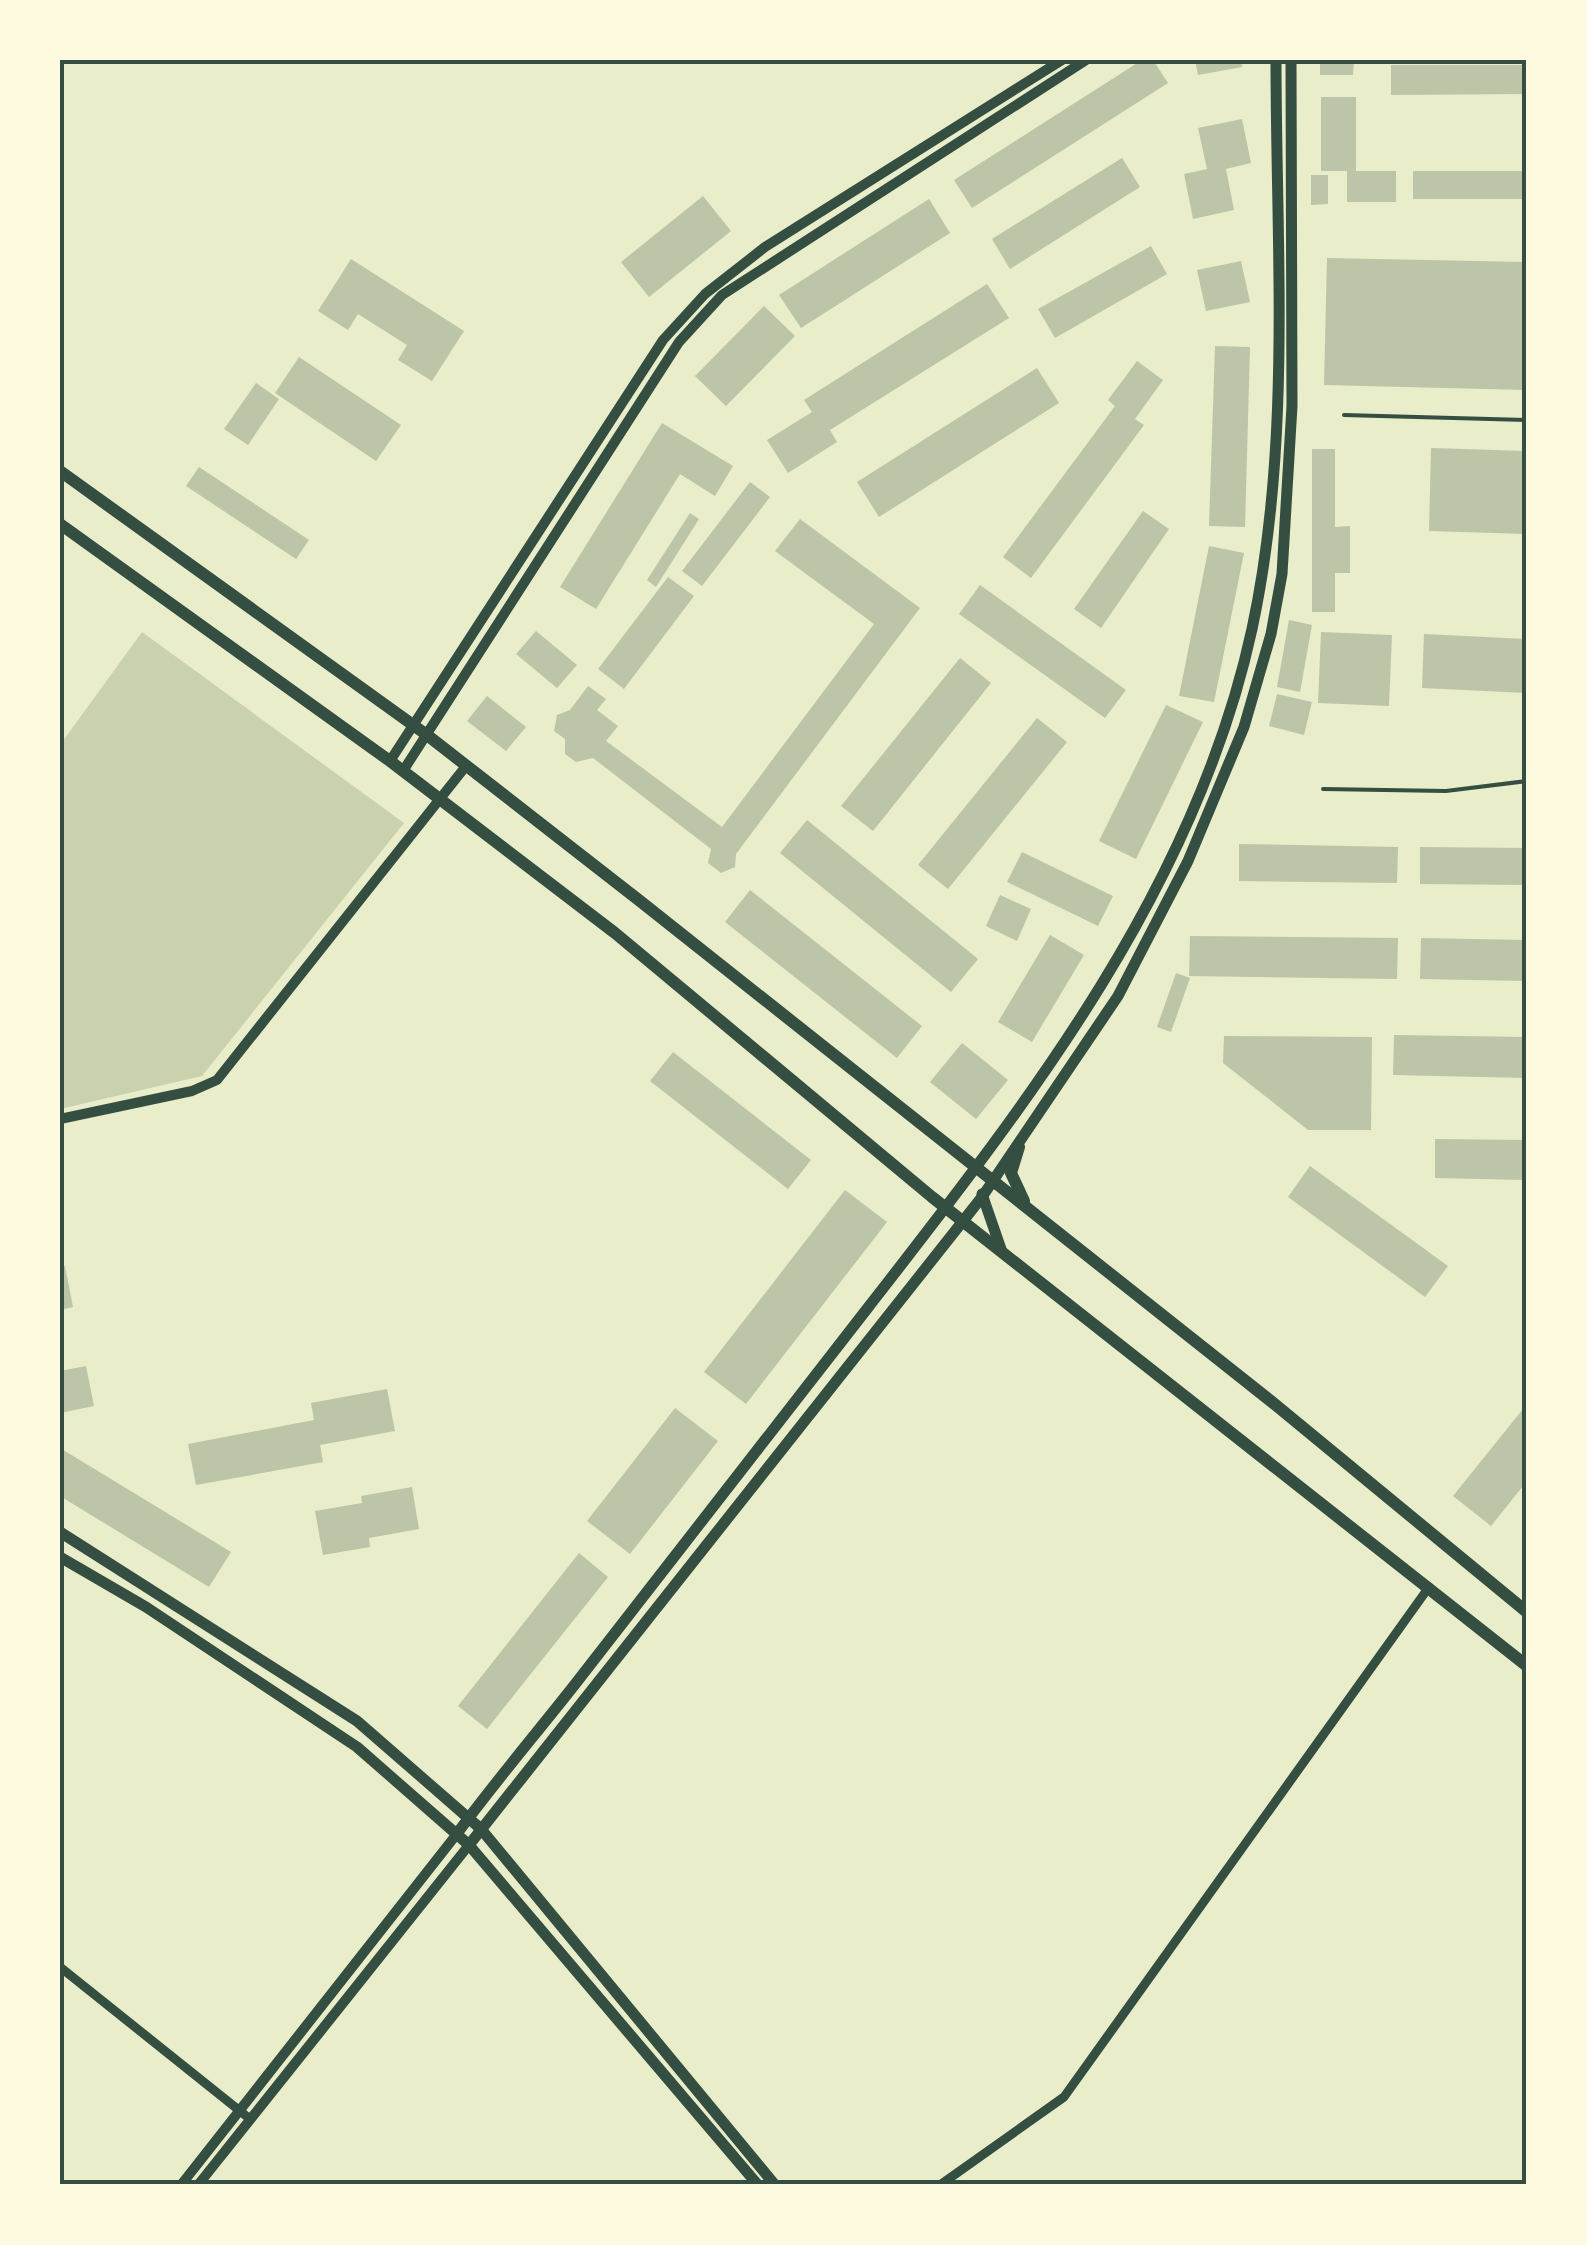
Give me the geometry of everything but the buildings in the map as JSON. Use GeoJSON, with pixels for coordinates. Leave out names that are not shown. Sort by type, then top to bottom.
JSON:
{"type":"FeatureCollection","features":[{"type":"Feature","properties":{"kind":"main road"},"geometry":{"type":"LineString","coordinates":[[1002,1253],[982,1198],[984,1175],[1002,1134],[1118,961],[1155,890],[1238,684],[1266,553],[1276,404],[1276,60]]}},
{"type":"Feature","properties":{"kind":"main road"},"geometry":{"type":"LineString","coordinates":[[456,1834],[947,1207],[1019,1147],[1152,936],[1244,727],[1271,634],[1282,574],[1292,406],[1291,60]]}},
{"type":"Feature","properties":{"kind":"main road"},"geometry":{"type":"LineString","coordinates":[[60,470],[427,735],[1272,1402],[1527,1612]]}},
{"type":"Feature","properties":{"kind":"main road"},"geometry":{"type":"LineString","coordinates":[[60,524],[441,799],[614,934],[1002,1253],[1527,1666]]}},
{"type":"Feature","properties":{"kind":"main road"},"geometry":{"type":"LineString","coordinates":[[1019,1147],[1012,1180],[1034,1216]]}},
{"type":"Feature","properties":{"kind":"main road"},"geometry":{"type":"LineString","coordinates":[[468,1845],[982,1198]]}},
{"type":"Feature","properties":{"kind":"main road"},"geometry":{"type":"LineString","coordinates":[[60,1532],[357,1722],[481,1829],[776,2185]]}},
{"type":"Feature","properties":{"kind":"main road"},"geometry":{"type":"LineString","coordinates":[[60,1557],[146,1608],[358,1747],[456,1834],[758,2185]]}},
{"type":"Feature","properties":{"kind":"street"},"geometry":{"type":"LineString","coordinates":[[390,761],[663,340],[705,294],[764,247],[1062,60]]}},
{"type":"Feature","properties":{"kind":"street"},"geometry":{"type":"LineString","coordinates":[[403,771],[679,342],[722,295],[1086,60]]}},
{"type":"Feature","properties":{"kind":"street"},"geometry":{"type":"LineString","coordinates":[[60,1119],[192,1091],[217,1080],[466,766]]}},
{"type":"Feature","properties":{"kind":"street"},"geometry":{"type":"LineString","coordinates":[[940,2185],[1064,2097],[1429,1586]]}},
{"type":"Feature","properties":{"kind":"street"},"geometry":{"type":"LineString","coordinates":[[181,2185],[456,1834]]}},
{"type":"Feature","properties":{"kind":"street"},"geometry":{"type":"LineString","coordinates":[[198,2185],[468,1845]]}},
{"type":"Feature","properties":{"kind":"street"},"geometry":{"type":"LineString","coordinates":[[60,1968],[250,2120]]}},
{"type":"Feature","properties":{"kind":"lane"},"geometry":{"type":"LineString","coordinates":[[1344,416],[1527,420]]}},
{"type":"Feature","properties":{"kind":"lane"},"geometry":{"type":"LineString","coordinates":[[1323,789],[1446,791],[1527,781]]}},
{"type":"Feature","properties":{"kind":"green space"},"geometry":{"type":"Polygon","coordinates":[[[142,632],[404,823],[202,1076],[60,1109],[60,745],[142,632]]]}}]}
